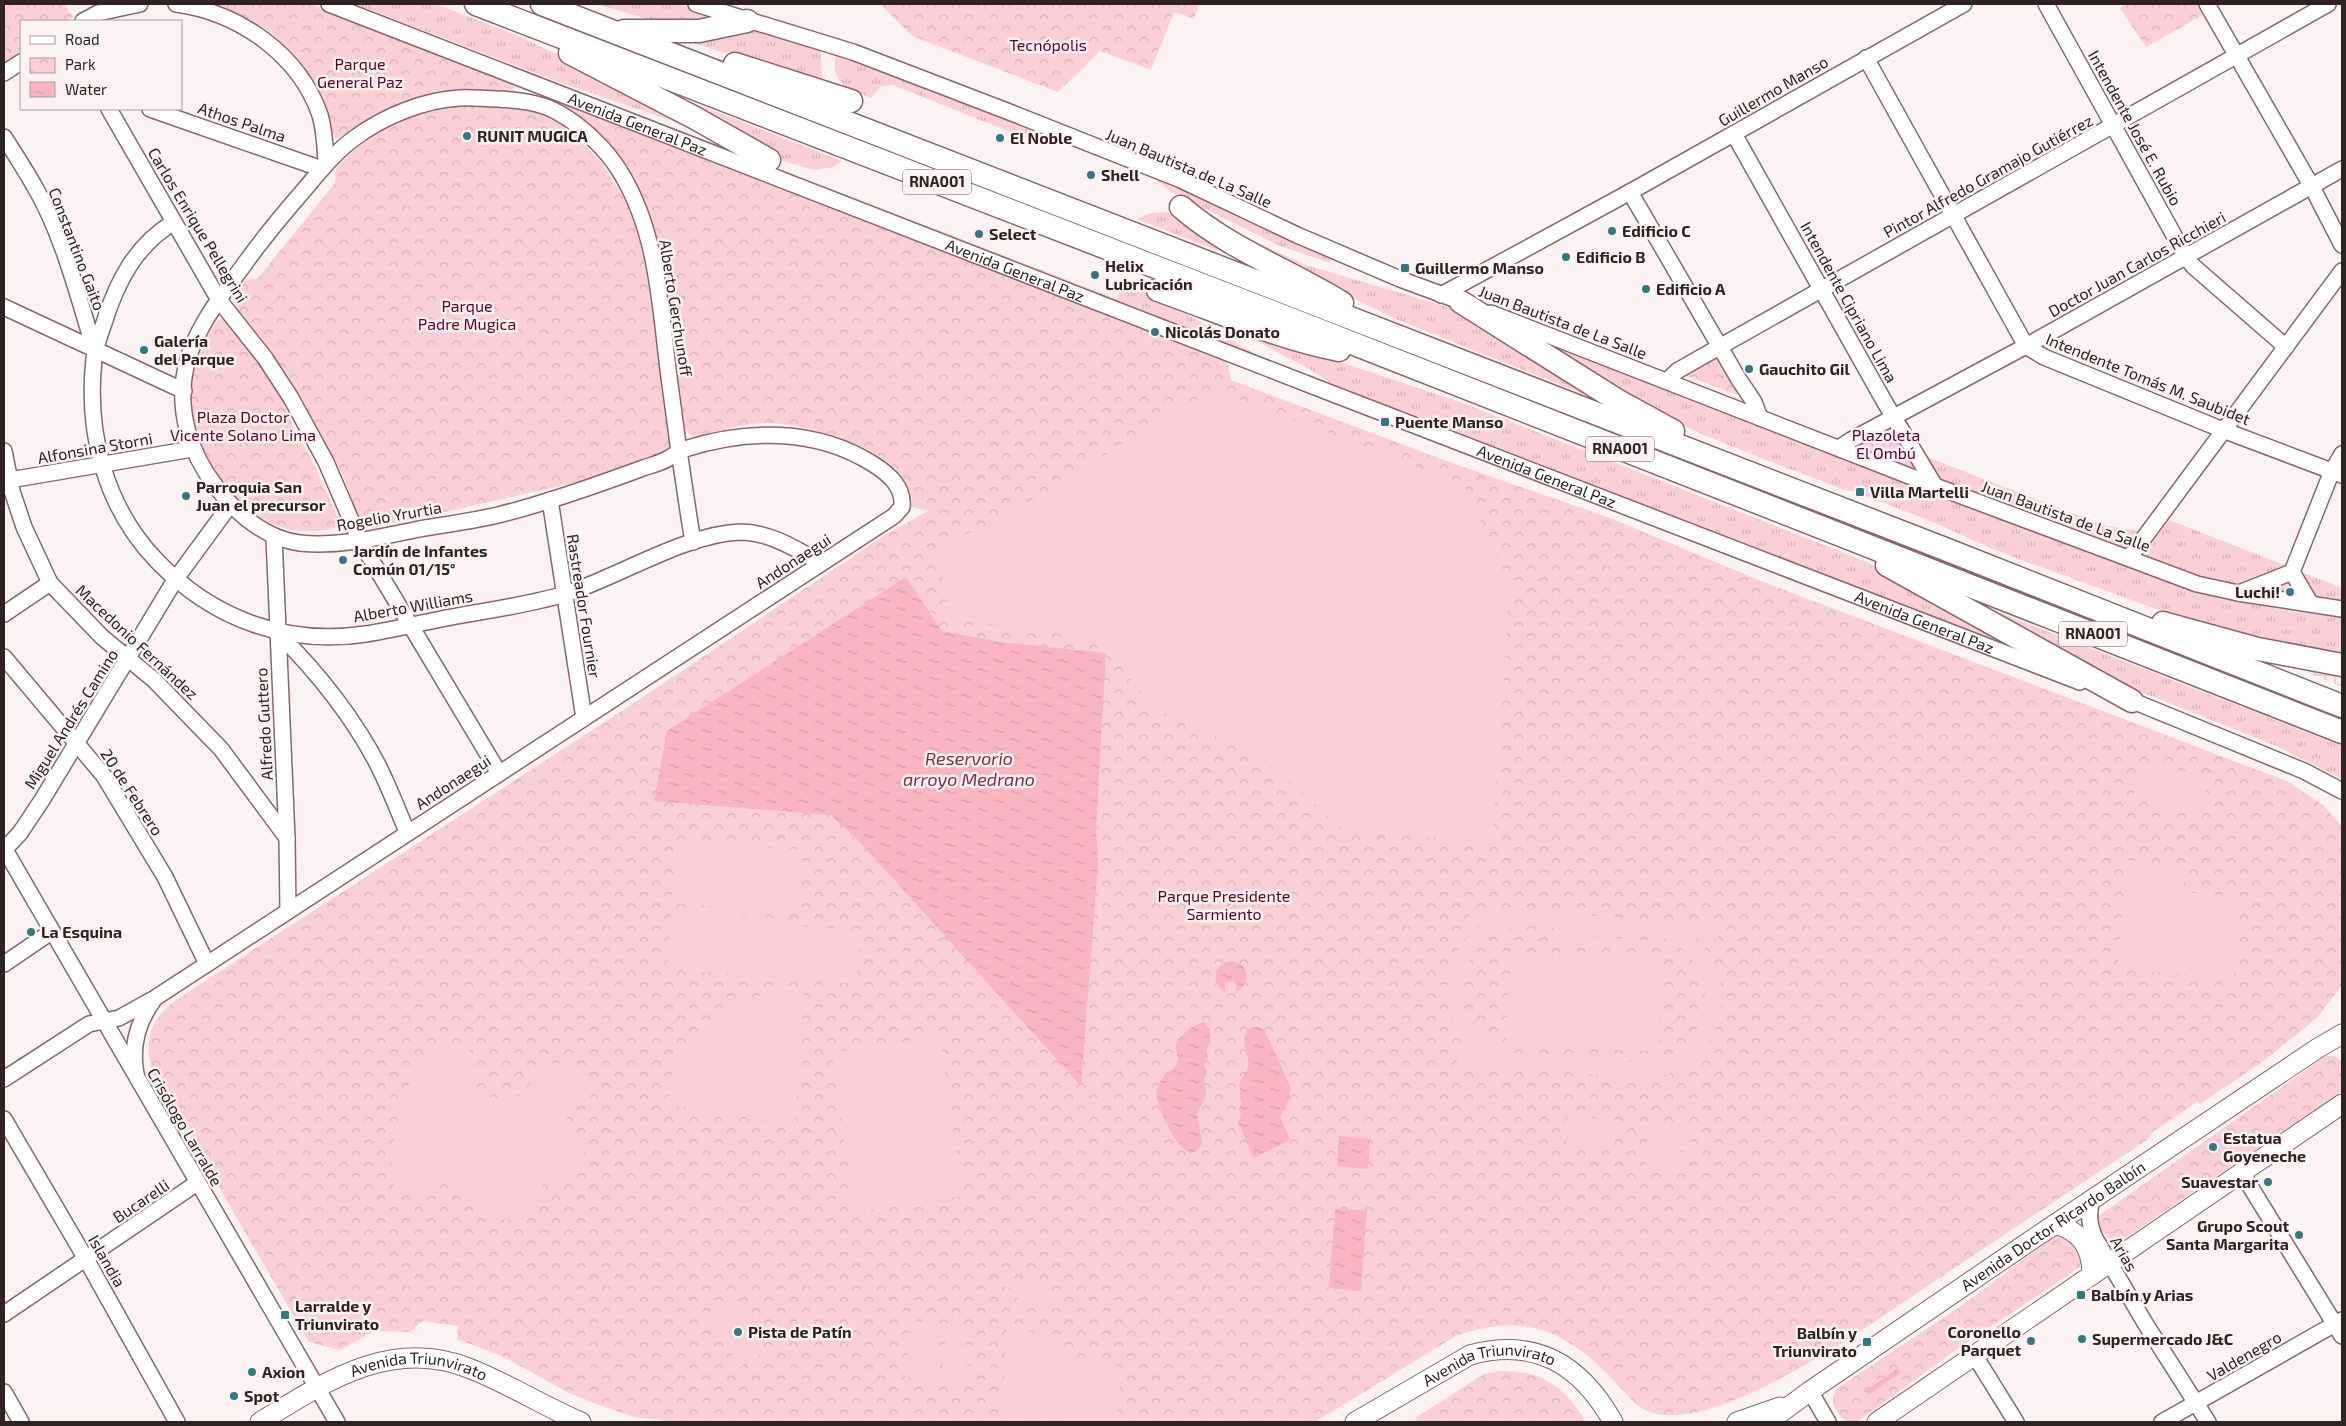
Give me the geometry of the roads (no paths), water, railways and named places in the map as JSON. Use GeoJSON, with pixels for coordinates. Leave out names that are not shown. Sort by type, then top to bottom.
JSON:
{"type":"FeatureCollection","features":[{"type":"Feature","properties":{"kind":"highway","name":"RNA001"},"geometry":{"type":"LineString","coordinates":[[476,4],[1843,535],[2342,732]]}},
{"type":"Feature","properties":{"kind":"highway","name":"RNA001"},"geometry":{"type":"LineString","coordinates":[[542,4],[2342,706]]}},
{"type":"Feature","properties":{"kind":"highway"},"geometry":{"type":"LineString","coordinates":[[500,13],[577,57],[738,140],[769,160]]}},
{"type":"Feature","properties":{"kind":"highway"},"geometry":{"type":"LineString","coordinates":[[611,31],[699,31],[747,21]]}},
{"type":"Feature","properties":{"kind":"highway"},"geometry":{"type":"LineString","coordinates":[[611,31],[738,65],[851,101]]}},
{"type":"Feature","properties":{"kind":"highway"},"geometry":{"type":"LineString","coordinates":[[1181,207],[1195,219],[1225,237],[1329,295],[1396,336]]}},
{"type":"Feature","properties":{"kind":"highway"},"geometry":{"type":"LineString","coordinates":[[1158,290],[1318,346],[1397,362]]}},
{"type":"Feature","properties":{"kind":"highway"},"geometry":{"type":"LineString","coordinates":[[1451,298],[1620,402],[1748,474]]}},
{"type":"Feature","properties":{"kind":"highway"},"geometry":{"type":"LineString","coordinates":[[1843,535],[1886,564],[2132,701]]}},
{"type":"Feature","properties":{"kind":"highway"},"geometry":{"type":"LineString","coordinates":[[2060,595],[2258,649],[2342,664]]}},
{"type":"Feature","properties":{"kind":"main road","name":"Avenida Doctor Ricardo Balbín"},"geometry":{"type":"LineString","coordinates":[[1768,1422],[1803,1396],[2055,1224],[2337,1043]]}},
{"type":"Feature","properties":{"kind":"main road"},"geometry":{"type":"LineString","coordinates":[[1878,1422],[2342,1104]]}},
{"type":"Feature","properties":{"kind":"main road"},"geometry":{"type":"LineString","coordinates":[[2055,1224],[2066,1227],[2076,1233],[2084,1242],[2090,1252],[2092,1275]]}},
{"type":"Feature","properties":{"kind":"main road","name":"Avenida Triunvirato"},"geometry":{"type":"LineString","coordinates":[[1355,1422],[1470,1355],[1490,1349],[1508,1348],[1531,1351],[1551,1357],[1570,1369],[1615,1420]]}},
{"type":"Feature","properties":{"kind":"main road","name":"Avenida Triunvirato"},"geometry":{"type":"LineString","coordinates":[[260,1422],[316,1387],[351,1370],[370,1364],[404,1358],[439,1360],[477,1371],[580,1422]]}},
{"type":"Feature","properties":{"kind":"main road"},"geometry":{"type":"LineString","coordinates":[[1737,1422],[1803,1396]]}},
{"type":"Feature","properties":{"kind":"street"},"geometry":{"type":"LineString","coordinates":[[85,20],[98,13],[140,4]]}},
{"type":"Feature","properties":{"kind":"street"},"geometry":{"type":"LineString","coordinates":[[176,4],[204,9],[240,23],[259,36],[287,62],[305,85],[320,115],[324,135],[324,166]]}},
{"type":"Feature","properties":{"kind":"street","name":"Avenida General Paz"},"geometry":{"type":"LineString","coordinates":[[329,4],[1323,390],[2132,701],[2304,771],[2342,791]]}},
{"type":"Feature","properties":{"kind":"street","name":"Juan Bautista de La Salle"},"geometry":{"type":"LineString","coordinates":[[696,4],[852,52],[1181,180],[1297,235],[1451,298],[1527,325],[1935,486],[2197,584],[2238,594],[2342,609]]}},
{"type":"Feature","properties":{"kind":"street","name":"Guillermo Manso"},"geometry":{"type":"LineString","coordinates":[[1451,298],[1630,192],[1964,4]]}},
{"type":"Feature","properties":{"kind":"street","name":"Intendente José E. Rubio"},"geometry":{"type":"LineString","coordinates":[[2046,4],[2186,257],[2193,266],[2286,347]]}},
{"type":"Feature","properties":{"kind":"street"},"geometry":{"type":"LineString","coordinates":[[2207,4],[2312,187],[2342,244]]}},
{"type":"Feature","properties":{"kind":"street","name":"Pintor Alfredo Gramajo Gutiérrez"},"geometry":{"type":"LineString","coordinates":[[1667,381],[1677,371],[2328,4]]}},
{"type":"Feature","properties":{"kind":"street","name":"Intendente Tomás M. Saubidet"},"geometry":{"type":"LineString","coordinates":[[1866,58],[2026,346],[2044,357],[2223,430],[2337,473]]}},
{"type":"Feature","properties":{"kind":"street"},"geometry":{"type":"LineString","coordinates":[[4,73],[20,63]]}},
{"type":"Feature","properties":{"kind":"street"},"geometry":{"type":"LineString","coordinates":[[528,101],[535,84]]}},
{"type":"Feature","properties":{"kind":"street","name":"Alberto Gerchunoff"},"geometry":{"type":"LineString","coordinates":[[324,166],[358,135],[394,115],[428,102],[459,98],[528,101],[560,114],[598,143],[619,170],[636,203],[648,239],[655,274],[678,451],[693,542]]}},
{"type":"Feature","properties":{"kind":"street","name":"Carlos Enrique Pellegrini"},"geometry":{"type":"LineString","coordinates":[[110,110],[219,300],[265,358],[291,398],[326,462],[360,541],[499,773]]}},
{"type":"Feature","properties":{"kind":"street","name":"Athos Palma"},"geometry":{"type":"LineString","coordinates":[[153,110],[324,166]]}},
{"type":"Feature","properties":{"kind":"street","name":"Intendente Cipriano Lima"},"geometry":{"type":"LineString","coordinates":[[1734,134],[1935,486]]}},
{"type":"Feature","properties":{"kind":"street","name":"Constantino Gaito"},"geometry":{"type":"LineString","coordinates":[[4,137],[37,190],[53,225],[75,286],[95,351]]}},
{"type":"Feature","properties":{"kind":"street","name":"Rogelio Yrurtia"},"geometry":{"type":"LineString","coordinates":[[324,166],[262,240],[219,300],[192,348],[187,364],[184,391],[186,422],[192,449],[206,475],[230,505],[254,524],[274,536],[296,543],[331,544],[360,541],[500,515],[550,500],[667,459],[678,451],[721,439],[760,434],[830,442],[874,465],[889,476],[902,492]]}},
{"type":"Feature","properties":{"kind":"street","name":"Doctor Juan Carlos Ricchieri"},"geometry":{"type":"LineString","coordinates":[[1840,448],[1851,440],[2026,346],[2342,169]]}},
{"type":"Feature","properties":{"kind":"street"},"geometry":{"type":"LineString","coordinates":[[1630,192],[1720,348],[1754,402],[1760,418]]}},
{"type":"Feature","properties":{"kind":"street","name":"Alberto Williams"},"geometry":{"type":"LineString","coordinates":[[174,222],[163,229],[144,247],[124,273],[111,300],[95,351],[91,395],[100,466],[130,528],[175,580],[245,621],[278,633],[306,637],[364,634],[565,594],[693,542],[720,534],[743,532],[762,535],[786,543],[821,563]]}},
{"type":"Feature","properties":{"kind":"street"},"geometry":{"type":"LineString","coordinates":[[2129,558],[2342,271]]}},
{"type":"Feature","properties":{"kind":"street"},"geometry":{"type":"LineString","coordinates":[[4,308],[184,391]]}},
{"type":"Feature","properties":{"kind":"street","name":"Alfonsina Storni"},"geometry":{"type":"LineString","coordinates":[[7,481],[192,449]]}},
{"type":"Feature","properties":{"kind":"street","name":"Macedonio Fernández"},"geometry":{"type":"LineString","coordinates":[[4,450],[7,481],[24,527],[50,583],[74,610],[154,680],[221,749],[287,838]]}},
{"type":"Feature","properties":{"kind":"street"},"geometry":{"type":"LineString","coordinates":[[2238,594],[2292,572],[2337,473],[2342,454]]}},
{"type":"Feature","properties":{"kind":"street","name":"Andonaegui"},"geometry":{"type":"LineString","coordinates":[[4,1079],[89,1024],[120,1018],[155,998],[894,516],[902,507],[902,492]]}},
{"type":"Feature","properties":{"kind":"street","name":"Rastreador Fournier"},"geometry":{"type":"LineString","coordinates":[[550,500],[584,718]]}},
{"type":"Feature","properties":{"kind":"street","name":"Miguel Andrés Camino"},"geometry":{"type":"LineString","coordinates":[[4,849],[20,833],[175,580],[230,505]]}},
{"type":"Feature","properties":{"kind":"street","name":"Alfredo Guttero"},"geometry":{"type":"LineString","coordinates":[[274,536],[287,838],[288,911]]}},
{"type":"Feature","properties":{"kind":"street"},"geometry":{"type":"LineString","coordinates":[[2292,572],[2311,604]]}},
{"type":"Feature","properties":{"kind":"street"},"geometry":{"type":"LineString","coordinates":[[4,614],[50,583]]}},
{"type":"Feature","properties":{"kind":"street"},"geometry":{"type":"LineString","coordinates":[[278,633],[301,656],[351,722],[378,764],[408,832]]}},
{"type":"Feature","properties":{"kind":"street","name":"20 de Febrero"},"geometry":{"type":"LineString","coordinates":[[4,657],[104,776],[165,877],[207,964]]}},
{"type":"Feature","properties":{"kind":"street","name":"Crisólogo Larralde"},"geometry":{"type":"LineString","coordinates":[[4,849],[337,1422]]}},
{"type":"Feature","properties":{"kind":"street"},"geometry":{"type":"LineString","coordinates":[[4,964],[51,932]]}},
{"type":"Feature","properties":{"kind":"street"},"geometry":{"type":"LineString","coordinates":[[136,1077],[134,1063],[135,1037],[140,1022],[155,998]]}},
{"type":"Feature","properties":{"kind":"street","name":"Islandia"},"geometry":{"type":"LineString","coordinates":[[4,1120],[86,1259],[178,1422]]}},
{"type":"Feature","properties":{"kind":"street"},"geometry":{"type":"LineString","coordinates":[[2242,1173],[2340,1327]]}},
{"type":"Feature","properties":{"kind":"street","name":"Bucarelli"},"geometry":{"type":"LineString","coordinates":[[4,1314],[198,1183]]}},
{"type":"Feature","properties":{"kind":"street","name":"Arias"},"geometry":{"type":"LineString","coordinates":[[2092,1200],[2088,1214],[2089,1226],[2208,1422]]}},
{"type":"Feature","properties":{"kind":"street","name":"Valdenegro"},"geometry":{"type":"LineString","coordinates":[[2162,1422],[2340,1327]]}},
{"type":"Feature","properties":{"kind":"street"},"geometry":{"type":"LineString","coordinates":[[1975,1356],[2016,1422]]}},
{"type":"Feature","properties":{"kind":"street"},"geometry":{"type":"LineString","coordinates":[[4,1392],[21,1422]]}},
{"type":"Feature","properties":{"kind":"street"},"geometry":{"type":"LineString","coordinates":[[1803,1396],[1828,1422]]}},
{"type":"Feature","properties":{"kind":"water","name":"Reservorio arroyo Medrano"},"geometry":{"type":"Polygon","coordinates":[[[906,577],[942,631],[1000,642],[1106,653],[1096,828],[1098,864],[1081,1086],[859,841],[831,815],[654,801],[667,731],[906,577]]]}},
{"type":"Feature","properties":{"kind":"water"},"geometry":{"type":"Polygon","coordinates":[[[1230,961],[1242,965],[1247,974],[1245,985],[1235,993],[1237,986],[1233,981],[1225,982],[1225,992],[1220,988],[1216,979],[1217,969],[1230,961]]]}},
{"type":"Feature","properties":{"kind":"water"},"geometry":{"type":"Polygon","coordinates":[[[1204,1022],[1210,1029],[1210,1043],[1206,1050],[1208,1057],[1204,1064],[1207,1072],[1204,1079],[1205,1097],[1197,1113],[1202,1143],[1198,1150],[1191,1153],[1173,1136],[1159,1105],[1157,1089],[1161,1081],[1178,1061],[1177,1042],[1183,1034],[1204,1022]]]}},
{"type":"Feature","properties":{"kind":"water"},"geometry":{"type":"Polygon","coordinates":[[[1253,1027],[1259,1027],[1265,1031],[1291,1088],[1289,1099],[1280,1117],[1290,1140],[1254,1158],[1238,1123],[1241,1114],[1239,1109],[1241,1102],[1240,1083],[1248,1066],[1244,1039],[1248,1030],[1253,1027]]]}},
{"type":"Feature","properties":{"kind":"water"},"geometry":{"type":"Polygon","coordinates":[[[1339,1136],[1370,1139],[1368,1169],[1337,1166],[1339,1136]]]}},
{"type":"Feature","properties":{"kind":"water"},"geometry":{"type":"Polygon","coordinates":[[[1335,1209],[1367,1211],[1361,1291],[1329,1288],[1335,1209]]]}},
{"type":"Feature","properties":{"kind":"water"},"geometry":{"type":"Polygon","coordinates":[[[1897,1369],[1900,1373],[1868,1395],[1865,1391],[1897,1369]]]}},
{"type":"Feature","properties":{"kind":"place","name":"RUNIT MUGICA"},"geometry":{"type":"Point","coordinates":[467,136]}},
{"type":"Feature","properties":{"kind":"place","name":"El Noble"},"geometry":{"type":"Point","coordinates":[1000,138]}},
{"type":"Feature","properties":{"kind":"place","name":"Shell"},"geometry":{"type":"Point","coordinates":[1091,175]}},
{"type":"Feature","properties":{"kind":"place","name":"Edificio C"},"geometry":{"type":"Point","coordinates":[1612,231]}},
{"type":"Feature","properties":{"kind":"place","name":"Select"},"geometry":{"type":"Point","coordinates":[979,234]}},
{"type":"Feature","properties":{"kind":"place","name":"Edificio B"},"geometry":{"type":"Point","coordinates":[1566,257]}},
{"type":"Feature","properties":{"kind":"place","name":"Guillermo Manso"},"geometry":{"type":"Point","coordinates":[1405,268]}},
{"type":"Feature","properties":{"kind":"place","name":"Helix Lubricación"},"geometry":{"type":"Point","coordinates":[1095,275]}},
{"type":"Feature","properties":{"kind":"place","name":"Edificio A"},"geometry":{"type":"Point","coordinates":[1646,289]}},
{"type":"Feature","properties":{"kind":"place","name":"Nicolás Donato"},"geometry":{"type":"Point","coordinates":[1155,332]}},
{"type":"Feature","properties":{"kind":"place","name":"Galería del Parque"},"geometry":{"type":"Point","coordinates":[144,350]}},
{"type":"Feature","properties":{"kind":"place","name":"Gauchito Gil"},"geometry":{"type":"Point","coordinates":[1749,369]}},
{"type":"Feature","properties":{"kind":"place","name":"Puente Manso"},"geometry":{"type":"Point","coordinates":[1385,422]}},
{"type":"Feature","properties":{"kind":"place","name":"Villa Martelli"},"geometry":{"type":"Point","coordinates":[1860,492]}},
{"type":"Feature","properties":{"kind":"place","name":"Parroquia San Juan el precursor"},"geometry":{"type":"Point","coordinates":[186,496]}},
{"type":"Feature","properties":{"kind":"place","name":"Jardín de Infantes Común 01/15°"},"geometry":{"type":"Point","coordinates":[343,560]}},
{"type":"Feature","properties":{"kind":"place","name":"Luchi!"},"geometry":{"type":"Point","coordinates":[2290,592]}},
{"type":"Feature","properties":{"kind":"place","name":"La Esquina"},"geometry":{"type":"Point","coordinates":[31,932]}},
{"type":"Feature","properties":{"kind":"place","name":"Estatua Goyeneche"},"geometry":{"type":"Point","coordinates":[2213,1147]}},
{"type":"Feature","properties":{"kind":"place","name":"Suavestar"},"geometry":{"type":"Point","coordinates":[2268,1182]}},
{"type":"Feature","properties":{"kind":"place","name":"Grupo Scout Santa Margarita"},"geometry":{"type":"Point","coordinates":[2299,1235]}},
{"type":"Feature","properties":{"kind":"place","name":"Balbín y Arias"},"geometry":{"type":"Point","coordinates":[2081,1295]}},
{"type":"Feature","properties":{"kind":"place","name":"Larralde y Triunvirato"},"geometry":{"type":"Point","coordinates":[285,1315]}},
{"type":"Feature","properties":{"kind":"place","name":"Pista de Patín"},"geometry":{"type":"Point","coordinates":[738,1332]}},
{"type":"Feature","properties":{"kind":"place","name":"Supermercado J&C"},"geometry":{"type":"Point","coordinates":[2082,1339]}},
{"type":"Feature","properties":{"kind":"place","name":"Coronello Parquet"},"geometry":{"type":"Point","coordinates":[2031,1341]}},
{"type":"Feature","properties":{"kind":"place","name":"Balbín y Triunvirato"},"geometry":{"type":"Point","coordinates":[1867,1342]}},
{"type":"Feature","properties":{"kind":"place","name":"Axion"},"geometry":{"type":"Point","coordinates":[252,1372]}},
{"type":"Feature","properties":{"kind":"place","name":"Spot"},"geometry":{"type":"Point","coordinates":[234,1396]}},
{"type":"Feature","properties":{"kind":"park label","name":"Tecnópolis"},"geometry":{"type":"Point","coordinates":[1048,45]}},
{"type":"Feature","properties":{"kind":"park label","name":"Parque General Paz"},"geometry":{"type":"Point","coordinates":[360,73]}},
{"type":"Feature","properties":{"kind":"park label","name":"Parque Padre Mugica"},"geometry":{"type":"Point","coordinates":[467,315]}},
{"type":"Feature","properties":{"kind":"park label","name":"Plaza Doctor Vicente Solano Lima"},"geometry":{"type":"Point","coordinates":[243,426]}},
{"type":"Feature","properties":{"kind":"park label","name":"Plazoleta El Ombú"},"geometry":{"type":"Point","coordinates":[1886,444]}},
{"type":"Feature","properties":{"kind":"park label","name":"Parque Presidente Sarmiento"},"geometry":{"type":"Point","coordinates":[1224,905]}}]}
